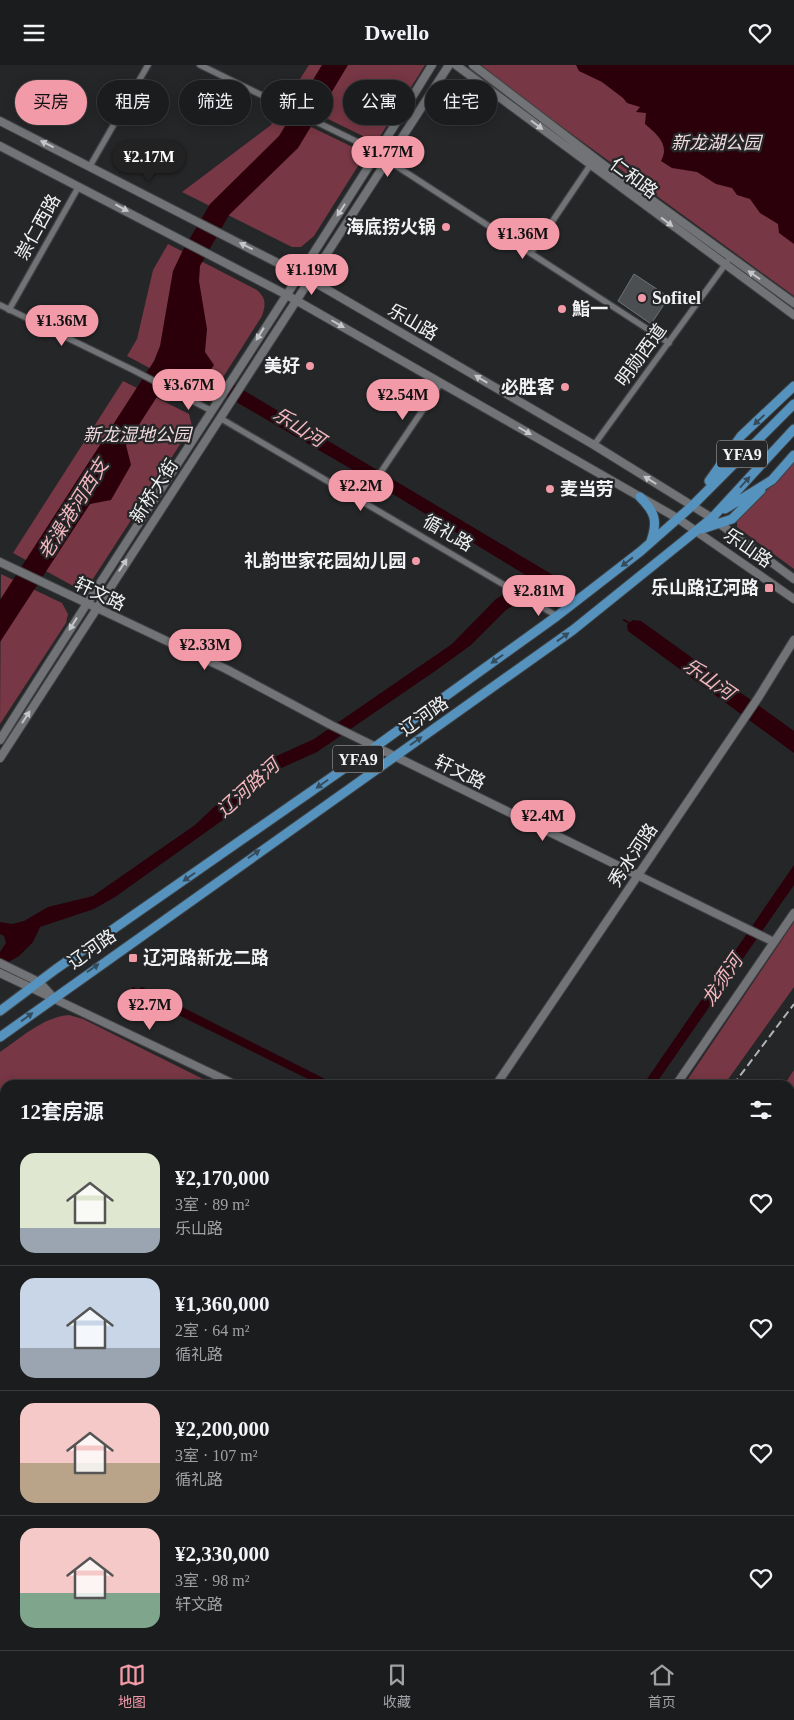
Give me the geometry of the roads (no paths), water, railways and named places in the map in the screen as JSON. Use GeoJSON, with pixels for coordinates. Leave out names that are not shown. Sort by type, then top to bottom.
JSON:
{"type":"FeatureCollection","features":[{"type":"Feature","properties":{"kind":"main road"},"geometry":{"type":"LineString","coordinates":[[692,506],[741,436],[794,386]]}},
{"type":"Feature","properties":{"kind":"main road","name":"辽河路"},"geometry":{"type":"LineString","coordinates":[[0,1011],[38,982],[375,747],[557,616],[650,543],[692,506],[794,404]]}},
{"type":"Feature","properties":{"kind":"main road","name":"辽河路"},"geometry":{"type":"LineString","coordinates":[[0,1037],[573,629],[697,531],[715,521],[794,429]]}},
{"type":"Feature","properties":{"kind":"main road"},"geometry":{"type":"LineString","coordinates":[[715,521],[772,480],[794,455]]}},
{"type":"Feature","properties":{"kind":"main road"},"geometry":{"type":"LineString","coordinates":[[640,497],[652,508],[656,518],[656,527],[650,543]]}},
{"type":"Feature","properties":{"kind":"street"},"geometry":{"type":"LineString","coordinates":[[90,165],[148,65]]}},
{"type":"Feature","properties":{"kind":"street"},"geometry":{"type":"LineString","coordinates":[[200,65],[378,152]]}},
{"type":"Feature","properties":{"kind":"street","name":"新桥大街"},"geometry":{"type":"LineString","coordinates":[[0,740],[85,604],[224,393],[285,294],[378,152],[432,65]]}},
{"type":"Feature","properties":{"kind":"street","name":"新桥大街"},"geometry":{"type":"LineString","coordinates":[[0,758],[232,397],[449,65]]}},
{"type":"Feature","properties":{"kind":"street","name":"仁和路"},"geometry":{"type":"LineString","coordinates":[[456,65],[794,315]]}},
{"type":"Feature","properties":{"kind":"street","name":"仁和路"},"geometry":{"type":"LineString","coordinates":[[473,65],[730,258],[794,303]]}},
{"type":"Feature","properties":{"kind":"street","name":"乐山路"},"geometry":{"type":"LineString","coordinates":[[0,121],[90,165],[309,279],[594,445],[715,521],[794,579]]}},
{"type":"Feature","properties":{"kind":"street","name":"乐山路"},"geometry":{"type":"LineString","coordinates":[[0,146],[285,294],[441,383],[677,518],[794,599]]}},
{"type":"Feature","properties":{"kind":"street"},"geometry":{"type":"LineString","coordinates":[[387,160],[669,343]]}},
{"type":"Feature","properties":{"kind":"street"},"geometry":{"type":"LineString","coordinates":[[531,253],[591,164]]}},
{"type":"Feature","properties":{"kind":"street","name":"崇仁西路"},"geometry":{"type":"LineString","coordinates":[[8,310],[78,186]]}},
{"type":"Feature","properties":{"kind":"street","name":"明勋西道"},"geometry":{"type":"LineString","coordinates":[[594,445],[730,258]]}},
{"type":"Feature","properties":{"kind":"street"},"geometry":{"type":"LineString","coordinates":[[0,305],[212,411]]}},
{"type":"Feature","properties":{"kind":"street"},"geometry":{"type":"LineString","coordinates":[[362,500],[441,383]]}},
{"type":"Feature","properties":{"kind":"street","name":"循礼路"},"geometry":{"type":"LineString","coordinates":[[220,418],[557,616]]}},
{"type":"Feature","properties":{"kind":"street","name":"轩文路"},"geometry":{"type":"LineString","coordinates":[[0,563],[226,669],[394,757],[774,942]]}},
{"type":"Feature","properties":{"kind":"street","name":"秀水河路"},"geometry":{"type":"LineString","coordinates":[[499,1080],[758,698],[794,640]]}},
{"type":"Feature","properties":{"kind":"street"},"geometry":{"type":"LineString","coordinates":[[679,1080],[794,913]]}},
{"type":"Feature","properties":{"kind":"street"},"geometry":{"type":"LineString","coordinates":[[4,965],[38,982],[54,997]]}},
{"type":"Feature","properties":{"kind":"street"},"geometry":{"type":"LineString","coordinates":[[0,974],[29,989],[54,997],[226,1080]]}},
{"type":"Feature","properties":{"kind":"water"},"geometry":{"type":"Polygon","coordinates":[[[322,65],[348,65],[333,90],[333,80],[313,80],[322,65]]]}},
{"type":"Feature","properties":{"kind":"water"},"geometry":{"type":"Polygon","coordinates":[[[576,65],[794,65],[794,244],[779,233],[778,224],[760,213],[750,199],[737,195],[732,188],[716,184],[697,172],[672,168],[661,161],[664,150],[663,145],[658,136],[645,124],[646,113],[636,112],[640,107],[627,103],[602,82],[579,71],[576,65]]]}},
{"type":"Feature","properties":{"kind":"water","name":"老澡港河西支"},"geometry":{"type":"Polygon","coordinates":[[[286,125],[312,125],[298,148],[229,215],[200,266],[199,281],[207,329],[205,352],[214,365],[199,387],[179,375],[169,378],[126,445],[131,465],[111,500],[90,504],[0,642],[0,600],[154,361],[160,346],[173,271],[182,252],[210,204],[279,136],[286,125]]]}},
{"type":"Feature","properties":{"kind":"water","name":"辽河路河"},"geometry":{"type":"Polygon","coordinates":[[[213,372],[563,581],[528,596],[506,610],[471,645],[438,669],[317,752],[277,770],[259,783],[234,812],[115,897],[94,909],[40,927],[33,942],[19,956],[0,967],[0,952],[6,943],[4,936],[0,934],[0,922],[12,924],[24,921],[48,907],[93,896],[195,825],[251,772],[268,760],[314,739],[452,644],[496,599],[528,581],[524,574],[365,477],[214,389],[212,392],[204,387],[213,372]]]}},
{"type":"Feature","properties":{"kind":"water"},"geometry":{"type":"Polygon","coordinates":[[[633,620],[641,621],[794,731],[794,753],[628,631],[627,625],[633,620]]]}},
{"type":"Feature","properties":{"kind":"water","name":"龙须河"},"geometry":{"type":"Polygon","coordinates":[[[794,865],[794,885],[658,1080],[646,1080],[794,865]]]}},
{"type":"Feature","properties":{"kind":"water"},"geometry":{"type":"Polygon","coordinates":[[[142,987],[327,1080],[310,1080],[134,993],[142,987]]]}},
{"type":"Feature","properties":{"kind":"waterway","name":"乐山河"},"geometry":{"type":"LineString","coordinates":[[624,620],[631,624]]}},
{"type":"Feature","properties":{"kind":"waterway"},"geometry":{"type":"LineString","coordinates":[[133,988],[140,992]]}},
{"type":"Feature","properties":{"kind":"railway"},"geometry":{"type":"LineString","coordinates":[[737,1080],[794,1004]]}},
{"type":"Feature","properties":{"kind":"place","name":"海底捞火锅"},"geometry":{"type":"Point","coordinates":[446,227]}},
{"type":"Feature","properties":{"kind":"place","name":"Sofitel"},"geometry":{"type":"Point","coordinates":[642,298]}},
{"type":"Feature","properties":{"kind":"place","name":"鮨一"},"geometry":{"type":"Point","coordinates":[562,309]}},
{"type":"Feature","properties":{"kind":"place","name":"美好"},"geometry":{"type":"Point","coordinates":[310,366]}},
{"type":"Feature","properties":{"kind":"place","name":"必胜客"},"geometry":{"type":"Point","coordinates":[565,387]}},
{"type":"Feature","properties":{"kind":"place","name":"麦当劳"},"geometry":{"type":"Point","coordinates":[550,489]}},
{"type":"Feature","properties":{"kind":"place","name":"礼韵世家花园幼儿园"},"geometry":{"type":"Point","coordinates":[416,561]}},
{"type":"Feature","properties":{"kind":"place","name":"乐山路辽河路"},"geometry":{"type":"Point","coordinates":[769,588]}},
{"type":"Feature","properties":{"kind":"place","name":"辽河路新龙二路"},"geometry":{"type":"Point","coordinates":[133,958]}},
{"type":"Feature","properties":{"kind":"park label","name":"新龙湖公园"},"geometry":{"type":"Point","coordinates":[716,143]}},
{"type":"Feature","properties":{"kind":"park label","name":"新龙湿地公园"},"geometry":{"type":"Point","coordinates":[137,435]}}]}
